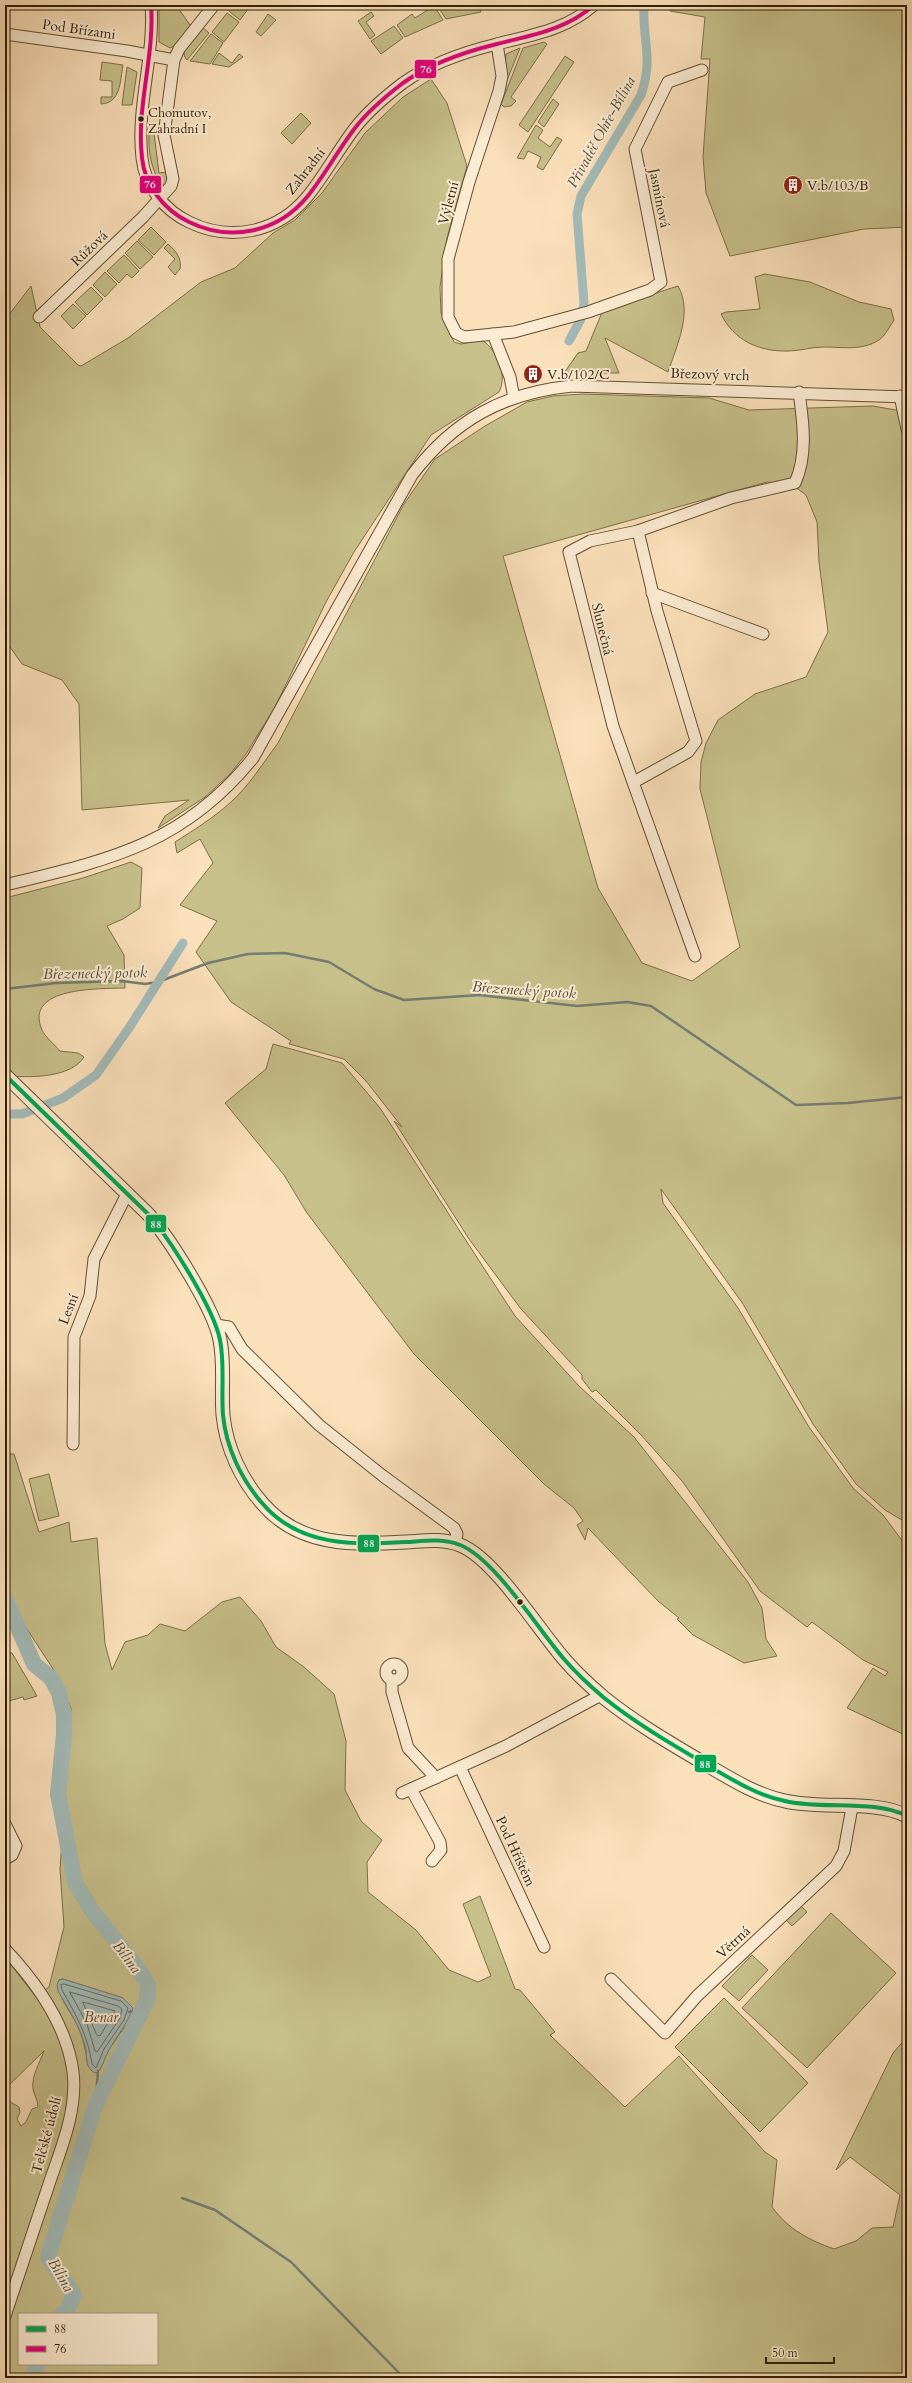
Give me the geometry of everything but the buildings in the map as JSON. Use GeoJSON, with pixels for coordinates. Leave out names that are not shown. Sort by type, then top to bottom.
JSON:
{"type":"FeatureCollection","features":[{"type":"Feature","properties":{"kind":"street"},"geometry":{"type":"LineString","coordinates":[[151,5],[153,26],[142,111],[142,159],[159,201]]}},
{"type":"Feature","properties":{"kind":"street"},"geometry":{"type":"LineString","coordinates":[[174,60],[179,49],[214,5]]}},
{"type":"Feature","properties":{"kind":"street","name":"Zahradní"},"geometry":{"type":"LineString","coordinates":[[159,201],[181,218],[219,233],[233,234],[262,229],[292,211],[306,199],[356,127],[377,105],[404,82],[447,59],[497,44],[548,32],[581,16],[594,5]]}},
{"type":"Feature","properties":{"kind":"street","name":"Pod Břízami"},"geometry":{"type":"LineString","coordinates":[[5,34],[127,51],[174,60]]}},
{"type":"Feature","properties":{"kind":"street","name":"Výletní"},"geometry":{"type":"LineString","coordinates":[[493,334],[460,336],[450,325],[447,304],[448,258],[469,182],[499,91],[502,76],[497,44]]}},
{"type":"Feature","properties":{"kind":"street","name":"Růžová"},"geometry":{"type":"LineString","coordinates":[[39,317],[159,201],[173,183],[164,135],[174,60]]}},
{"type":"Feature","properties":{"kind":"street","name":"Jasmínová"},"geometry":{"type":"LineString","coordinates":[[493,334],[514,332],[588,312],[650,290],[661,282],[635,149],[668,82],[702,70]]}},
{"type":"Feature","properties":{"kind":"street"},"geometry":{"type":"LineString","coordinates":[[493,334],[510,376],[514,398]]}},
{"type":"Feature","properties":{"kind":"street","name":"Březový vrch"},"geometry":{"type":"LineString","coordinates":[[5,885],[84,865],[153,841],[200,812],[224,791],[253,758],[412,475],[427,456],[448,435],[469,419],[514,398],[553,388],[597,385],[904,397]]}},
{"type":"Feature","properties":{"kind":"street","name":"Slunečná"},"geometry":{"type":"LineString","coordinates":[[695,956],[613,726],[569,552],[590,541],[638,531],[731,498],[795,482],[800,472],[804,431],[799,392]]}},
{"type":"Feature","properties":{"kind":"street"},"geometry":{"type":"LineString","coordinates":[[904,397],[907,428]]}},
{"type":"Feature","properties":{"kind":"street"},"geometry":{"type":"LineString","coordinates":[[634,782],[688,752],[696,741],[652,593],[638,531]]}},
{"type":"Feature","properties":{"kind":"street"},"geometry":{"type":"LineString","coordinates":[[652,593],[763,634]]}},
{"type":"Feature","properties":{"kind":"street"},"geometry":{"type":"LineString","coordinates":[[5,1075],[44,1115],[127,1194],[163,1232],[209,1309],[216,1325],[223,1358],[223,1414],[227,1438],[234,1458],[260,1501],[273,1514],[300,1532],[333,1542],[360,1544],[438,1540],[455,1543],[472,1550],[486,1562],[564,1659],[601,1695],[643,1726],[739,1784],[782,1801],[808,1805],[879,1808],[907,1816]]}},
{"type":"Feature","properties":{"kind":"street","name":"Lesní"},"geometry":{"type":"LineString","coordinates":[[73,1444],[74,1337],[90,1296],[94,1259],[127,1194]]}},
{"type":"Feature","properties":{"kind":"street"},"geometry":{"type":"LineString","coordinates":[[216,1325],[229,1327],[242,1349],[319,1425],[383,1476],[452,1525],[457,1534],[455,1543]]}},
{"type":"Feature","properties":{"kind":"street"},"geometry":{"type":"LineString","coordinates":[[392,1681],[392,1692],[408,1748],[436,1778]]}},
{"type":"Feature","properties":{"kind":"street"},"geometry":{"type":"LineString","coordinates":[[432,1861],[441,1850],[440,1842],[407,1791],[506,1746],[601,1695]]}},
{"type":"Feature","properties":{"kind":"street","name":"Pod Hřištěm"},"geometry":{"type":"LineString","coordinates":[[460,1767],[544,1948]]}},
{"type":"Feature","properties":{"kind":"street","name":"Větrná"},"geometry":{"type":"LineString","coordinates":[[611,1979],[658,2029],[665,2033],[697,1996],[836,1866],[844,1851],[852,1807]]}},
{"type":"Feature","properties":{"kind":"street"},"geometry":{"type":"LineString","coordinates":[[5,1824],[16,1846],[12,1855],[5,1859]]}},
{"type":"Feature","properties":{"kind":"street","name":"Telčské údolí"},"geometry":{"type":"LineString","coordinates":[[5,1949],[37,1988],[52,2012],[66,2044],[73,2073],[72,2104],[61,2149],[5,2316]]}},
{"type":"Feature","properties":{"kind":"shaded area"},"geometry":{"type":"Polygon","coordinates":[[[159,5],[176,5],[190,25],[191,29],[178,44],[170,48],[159,42],[159,5]]]}},
{"type":"Feature","properties":{"kind":"shaded area"},"geometry":{"type":"Polygon","coordinates":[[[233,5],[251,5],[240,20],[229,11],[233,5]]]}},
{"type":"Feature","properties":{"kind":"shaded area"},"geometry":{"type":"Polygon","coordinates":[[[437,5],[479,5],[481,12],[446,19],[437,5]]]}},
{"type":"Feature","properties":{"kind":"shaded area"},"geometry":{"type":"Polygon","coordinates":[[[670,5],[907,5],[907,227],[864,229],[730,256],[706,193],[703,157],[710,59],[701,59],[705,17],[670,11],[670,5]]]}},
{"type":"Feature","properties":{"kind":"shaded area"},"geometry":{"type":"Polygon","coordinates":[[[434,6],[443,20],[405,37],[397,25],[412,14],[415,18],[434,6]]]}},
{"type":"Feature","properties":{"kind":"shaded area"},"geometry":{"type":"Polygon","coordinates":[[[371,12],[374,16],[366,22],[375,35],[370,39],[358,21],[371,12]]]}},
{"type":"Feature","properties":{"kind":"shaded area"},"geometry":{"type":"Polygon","coordinates":[[[227,13],[239,22],[224,42],[212,32],[227,13]]]}},
{"type":"Feature","properties":{"kind":"shaded area"},"geometry":{"type":"Polygon","coordinates":[[[268,14],[276,20],[261,36],[256,32],[268,14]]]}},
{"type":"Feature","properties":{"kind":"shaded area"},"geometry":{"type":"Polygon","coordinates":[[[394,26],[403,38],[381,54],[371,41],[394,26]]]}},
{"type":"Feature","properties":{"kind":"shaded area"},"geometry":{"type":"Polygon","coordinates":[[[202,27],[209,33],[187,60],[184,56],[184,51],[188,43],[202,27]]]}},
{"type":"Feature","properties":{"kind":"shaded area"},"geometry":{"type":"Polygon","coordinates":[[[211,34],[223,43],[210,64],[190,61],[211,34]]]}},
{"type":"Feature","properties":{"kind":"shaded area"},"geometry":{"type":"Polygon","coordinates":[[[544,42],[547,44],[511,97],[516,101],[511,106],[504,107],[501,104],[523,48],[544,42]]]}},
{"type":"Feature","properties":{"kind":"shaded area"},"geometry":{"type":"Polygon","coordinates":[[[520,48],[504,88],[506,54],[520,48]]]}},
{"type":"Feature","properties":{"kind":"shaded area"},"geometry":{"type":"Polygon","coordinates":[[[219,53],[232,63],[239,54],[243,57],[229,67],[212,64],[219,53]]]}},
{"type":"Feature","properties":{"kind":"shaded area"},"geometry":{"type":"Polygon","coordinates":[[[565,56],[574,62],[528,132],[519,125],[565,56]]]}},
{"type":"Feature","properties":{"kind":"shaded area"},"geometry":{"type":"Polygon","coordinates":[[[102,62],[123,65],[120,84],[116,95],[108,103],[101,104],[101,97],[112,97],[112,81],[100,80],[102,62]]]}},
{"type":"Feature","properties":{"kind":"shaded area"},"geometry":{"type":"Polygon","coordinates":[[[127,67],[137,72],[132,105],[122,105],[127,67]]]}},
{"type":"Feature","properties":{"kind":"shaded area"},"geometry":{"type":"Polygon","coordinates":[[[431,79],[447,103],[467,166],[447,238],[440,287],[441,313],[454,342],[461,344],[482,340],[492,350],[500,363],[502,371],[499,392],[431,435],[354,552],[326,602],[275,707],[246,754],[230,774],[205,797],[158,828],[165,816],[189,800],[82,810],[79,704],[62,680],[22,664],[5,640],[5,320],[31,286],[40,327],[78,365],[81,366],[128,338],[201,282],[235,268],[273,233],[295,220],[322,193],[365,133],[403,97],[431,79]]]}},
{"type":"Feature","properties":{"kind":"shaded area"},"geometry":{"type":"Polygon","coordinates":[[[553,99],[559,104],[544,127],[538,122],[553,99]]]}},
{"type":"Feature","properties":{"kind":"shaded area"},"geometry":{"type":"Polygon","coordinates":[[[301,113],[311,123],[292,144],[281,133],[301,113]]]}},
{"type":"Feature","properties":{"kind":"shaded area"},"geometry":{"type":"Polygon","coordinates":[[[536,125],[543,130],[538,138],[550,147],[557,137],[562,140],[543,170],[537,167],[541,157],[528,151],[524,159],[517,158],[536,125]]]}},
{"type":"Feature","properties":{"kind":"shaded area"},"geometry":{"type":"Polygon","coordinates":[[[149,133],[154,133],[159,173],[166,172],[168,181],[164,185],[160,184],[152,165],[149,146],[149,133]]]}},
{"type":"Feature","properties":{"kind":"shaded area"},"geometry":{"type":"Polygon","coordinates":[[[151,227],[166,242],[154,255],[138,240],[151,227]]]}},
{"type":"Feature","properties":{"kind":"shaded area"},"geometry":{"type":"Polygon","coordinates":[[[137,241],[153,257],[140,269],[125,253],[137,241]]]}},
{"type":"Feature","properties":{"kind":"shaded area"},"geometry":{"type":"Polygon","coordinates":[[[168,244],[176,252],[180,261],[180,269],[175,275],[168,267],[175,259],[164,248],[168,244]]]}},
{"type":"Feature","properties":{"kind":"shaded area"},"geometry":{"type":"Polygon","coordinates":[[[124,255],[139,271],[132,278],[127,274],[119,283],[107,271],[124,255]]]}},
{"type":"Feature","properties":{"kind":"shaded area"},"geometry":{"type":"Polygon","coordinates":[[[105,272],[117,284],[105,297],[93,285],[105,272]]]}},
{"type":"Feature","properties":{"kind":"shaded area"},"geometry":{"type":"Polygon","coordinates":[[[765,274],[810,282],[859,302],[891,309],[894,320],[879,340],[866,346],[852,348],[819,347],[789,351],[778,351],[758,347],[741,338],[733,331],[721,314],[726,312],[760,309],[755,277],[765,274]]]}},
{"type":"Feature","properties":{"kind":"shaded area"},"geometry":{"type":"Polygon","coordinates":[[[678,286],[682,296],[684,318],[679,340],[668,372],[605,338],[619,373],[564,373],[578,353],[586,351],[603,310],[678,286]]]}},
{"type":"Feature","properties":{"kind":"shaded area"},"geometry":{"type":"Polygon","coordinates":[[[91,287],[103,299],[87,315],[75,302],[91,287]]]}},
{"type":"Feature","properties":{"kind":"shaded area"},"geometry":{"type":"Polygon","coordinates":[[[73,304],[86,316],[73,329],[61,316],[73,304]]]}},
{"type":"Feature","properties":{"kind":"shaded area"},"geometry":{"type":"Polygon","coordinates":[[[582,394],[709,398],[749,410],[873,406],[907,412],[907,1523],[885,1510],[856,1484],[813,1424],[743,1304],[661,1189],[663,1203],[738,1308],[809,1427],[853,1488],[883,1515],[907,1547],[907,1736],[847,1708],[873,1668],[885,1676],[888,1672],[863,1660],[812,1622],[807,1627],[760,1591],[682,1481],[641,1435],[596,1390],[592,1392],[582,1379],[582,1375],[521,1309],[469,1239],[394,1121],[402,1127],[366,1081],[344,1059],[289,1044],[291,1041],[231,1002],[196,952],[217,921],[180,905],[213,863],[200,839],[177,853],[175,842],[210,819],[230,803],[250,782],[278,743],[404,504],[435,459],[485,426],[527,402],[553,396],[582,394]],[[767,482],[503,556],[598,888],[642,963],[692,981],[740,947],[700,789],[701,762],[706,743],[718,720],[755,694],[806,677],[828,632],[819,562],[817,522],[806,495],[791,484],[767,482]]]}},
{"type":"Feature","properties":{"kind":"shaded area"},"geometry":{"type":"Polygon","coordinates":[[[131,862],[142,868],[140,908],[123,919],[107,926],[124,955],[125,988],[83,990],[67,993],[54,998],[44,1005],[39,1016],[42,1030],[45,1035],[60,1051],[78,1053],[84,1057],[78,1064],[70,1069],[51,1075],[30,1077],[11,1076],[5,1069],[5,898],[83,878],[131,862]]]}},
{"type":"Feature","properties":{"kind":"shaded area"},"geometry":{"type":"Polygon","coordinates":[[[273,1044],[342,1063],[380,1108],[515,1316],[579,1386],[634,1437],[748,1582],[762,1608],[766,1639],[777,1656],[744,1663],[693,1635],[677,1619],[679,1618],[658,1601],[588,1528],[585,1540],[577,1525],[583,1521],[574,1508],[544,1484],[414,1354],[307,1213],[284,1175],[225,1103],[266,1069],[273,1044]]]}},
{"type":"Feature","properties":{"kind":"shaded area"},"geometry":{"type":"Polygon","coordinates":[[[5,1454],[14,1454],[39,1532],[69,1522],[71,1542],[97,1538],[105,1644],[112,1670],[125,1642],[148,1635],[160,1624],[185,1631],[222,1602],[240,1597],[261,1621],[276,1647],[304,1667],[334,1694],[346,1741],[345,1790],[361,1821],[382,1840],[367,1862],[368,1892],[416,1930],[449,1970],[478,1982],[491,1976],[463,1904],[480,1896],[515,1989],[520,1990],[555,2032],[550,2035],[625,2107],[679,2056],[765,2152],[777,2160],[772,2207],[792,2228],[816,2242],[834,2249],[856,2241],[872,2228],[893,2227],[900,2195],[850,2157],[836,2170],[893,2053],[907,2037],[907,2378],[5,2378],[5,2099],[19,2107],[20,2112],[17,2119],[21,2126],[26,2122],[32,2109],[38,2107],[33,2080],[44,2051],[5,2089],[5,1957],[36,1997],[49,1987],[64,1927],[60,1869],[71,1708],[57,1675],[21,1620],[5,1612],[5,1454]],[[63,1979],[59,1980],[60,1993],[81,2034],[88,2066],[100,2070],[108,2051],[128,2022],[123,1998],[63,1979]]]}},
{"type":"Feature","properties":{"kind":"shaded area"},"geometry":{"type":"Polygon","coordinates":[[[49,1474],[59,1516],[39,1521],[29,1479],[49,1474]]]}},
{"type":"Feature","properties":{"kind":"shaded area"},"geometry":{"type":"Polygon","coordinates":[[[5,1651],[12,1653],[37,1696],[24,1700],[23,1697],[5,1702],[5,1651]]]}},
{"type":"Feature","properties":{"kind":"shaded area"},"geometry":{"type":"Polygon","coordinates":[[[800,1905],[807,1912],[792,1926],[785,1919],[800,1905]]]}},
{"type":"Feature","properties":{"kind":"shaded area"},"geometry":{"type":"Polygon","coordinates":[[[831,1913],[896,1973],[807,2068],[742,2008],[831,1913]]]}},
{"type":"Feature","properties":{"kind":"shaded area"},"geometry":{"type":"Polygon","coordinates":[[[752,1955],[768,1970],[739,2001],[722,1986],[752,1955]]]}},
{"type":"Feature","properties":{"kind":"shaded area"},"geometry":{"type":"Polygon","coordinates":[[[724,1998],[808,2083],[760,2132],[675,2047],[724,1998]]]}},
{"type":"Feature","properties":{"kind":"water","name":"Benar"},"geometry":{"type":"Polygon","coordinates":[[[63,1979],[123,1998],[133,2008],[128,2020],[108,2052],[102,2066],[96,2073],[92,2071],[88,2065],[86,2050],[80,2032],[58,1991],[57,1985],[59,1980],[63,1979]]]}},
{"type":"Feature","properties":{"kind":"waterway","name":"Přivaděč Ohře-Bílina"},"geometry":{"type":"LineString","coordinates":[[569,341],[581,319],[584,303],[577,214],[581,196],[641,95],[647,70],[644,5]]}},
{"type":"Feature","properties":{"kind":"waterway","name":"Přivaděč Ohře-Bílina"},"geometry":{"type":"LineString","coordinates":[[5,1114],[22,1114],[63,1098],[96,1075],[129,1028],[183,943]]}},
{"type":"Feature","properties":{"kind":"waterway","name":"Březenecký potok"},"geometry":{"type":"LineString","coordinates":[[5,989],[56,983],[122,981],[145,984],[158,982],[208,963],[248,954],[285,953],[329,962],[374,989],[404,1000],[480,995],[577,1006],[627,1002],[651,1006],[796,1105],[848,1103],[907,1097]]}},
{"type":"Feature","properties":{"kind":"waterway","name":"Bílina"},"geometry":{"type":"LineString","coordinates":[[5,1598],[34,1664],[51,1678],[59,1693],[64,1715],[64,1734],[58,1794],[75,1883],[93,1912],[139,1970],[148,1985],[147,2000],[95,2106],[48,2257],[74,2295],[66,2312],[64,2313]]}},
{"type":"Feature","properties":{"kind":"waterway"},"geometry":{"type":"LineString","coordinates":[[129,2012],[143,2009]]}},
{"type":"Feature","properties":{"kind":"waterway"},"geometry":{"type":"LineString","coordinates":[[95,2106],[98,2071]]}},
{"type":"Feature","properties":{"kind":"waterway"},"geometry":{"type":"LineString","coordinates":[[182,2198],[215,2210],[291,2262],[404,2378]]}},
{"type":"Feature","properties":{"kind":"waterway","name":"Bílina"},"geometry":{"type":"LineString","coordinates":[[32,2378],[38,2365]]}},
{"type":"Feature","properties":{"kind":"transit line","name":"76"},"geometry":{"type":"LineString","coordinates":[[151,5],[152,24],[141,119],[142,158],[147,178],[157,196],[180,217],[205,228],[221,232],[252,230],[267,226],[282,219],[295,209],[314,189],[360,122],[384,98],[414,76],[448,59],[560,26],[572,20],[594,5]]}},
{"type":"Feature","properties":{"kind":"transit line","name":"88"},"geometry":{"type":"LineString","coordinates":[[5,1075],[148,1214],[179,1257],[209,1311],[220,1340],[222,1359],[223,1415],[227,1439],[231,1451],[247,1484],[262,1503],[277,1517],[293,1528],[310,1535],[347,1543],[446,1541],[460,1545],[473,1552],[487,1564],[515,1596],[564,1659],[603,1697],[627,1715],[677,1747],[742,1785],[774,1798],[800,1804],[864,1806],[879,1808],[894,1811],[907,1816]]}},
{"type":"Feature","properties":{"kind":"place","name":"Chomutov, Zahradní I"},"geometry":{"type":"Point","coordinates":[141,119]}},
{"type":"Feature","properties":{"kind":"place","name":"V.b/103/B"},"geometry":{"type":"Point","coordinates":[793,185]}},
{"type":"Feature","properties":{"kind":"place","name":"V.b/102/C"},"geometry":{"type":"Point","coordinates":[533,374]}}]}
